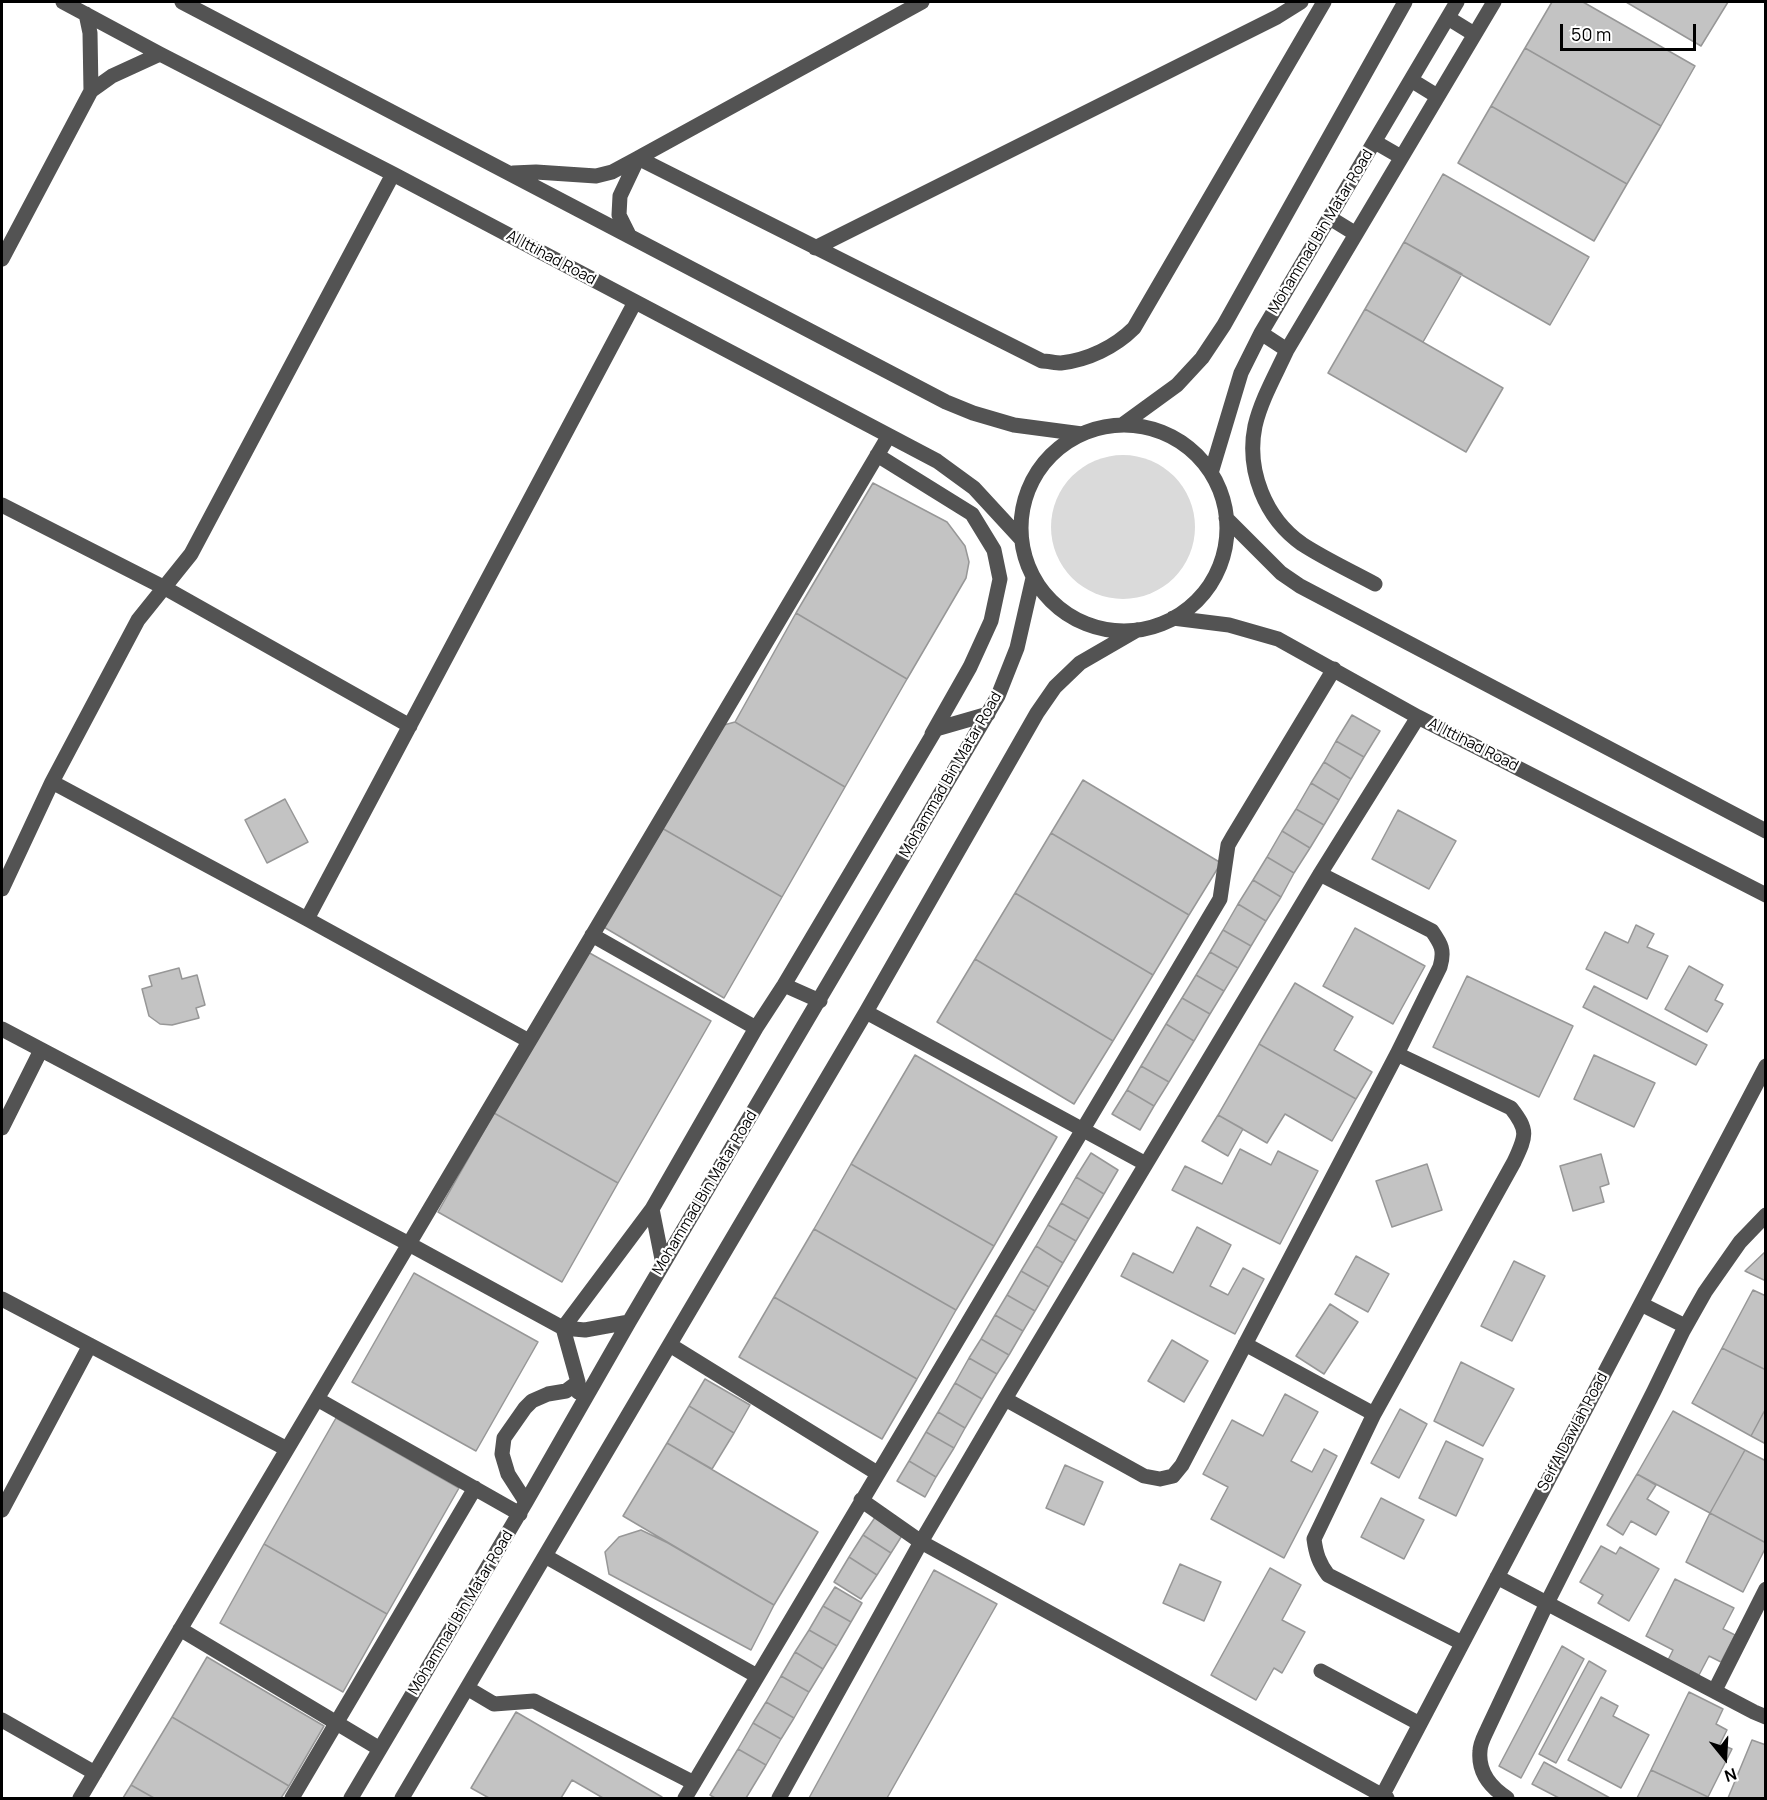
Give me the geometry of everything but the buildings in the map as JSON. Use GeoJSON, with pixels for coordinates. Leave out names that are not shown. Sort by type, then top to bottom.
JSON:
{"type":"FeatureCollection","features":[{"type":"Feature","properties":{"kind":"street","name":"Al Ittihad Road"},"geometry":{"type":"LineString","coordinates":[[63,2],[937,461],[969,484],[1021,539]]}},
{"type":"Feature","properties":{"kind":"street"},"geometry":{"type":"LineString","coordinates":[[183,2],[955,406],[1014,425],[1082,434]]}},
{"type":"Feature","properties":{"kind":"street"},"geometry":{"type":"LineString","coordinates":[[511,174],[536,172],[596,176],[612,172],[922,2]]}},
{"type":"Feature","properties":{"kind":"street"},"geometry":{"type":"LineString","coordinates":[[815,248],[1258,27],[1301,2]]}},
{"type":"Feature","properties":{"kind":"street"},"geometry":{"type":"LineString","coordinates":[[638,158],[1042,361],[1061,363],[1102,351],[1121,341],[1134,328],[1324,2]]}},
{"type":"Feature","properties":{"kind":"street","name":"Mohammad Bin Matar Road"},"geometry":{"type":"LineString","coordinates":[[1211,473],[1241,373],[1261,333],[1457,2]]}},
{"type":"Feature","properties":{"kind":"street"},"geometry":{"type":"LineString","coordinates":[[1375,584],[1302,544],[1288,532],[1271,511],[1259,486],[1253,456],[1256,425],[1262,404],[1287,350],[1494,2]]}},
{"type":"Feature","properties":{"kind":"street"},"geometry":{"type":"LineString","coordinates":[[1122,425],[1177,385],[1203,358],[1224,325],[1399,3]]}},
{"type":"Feature","properties":{"kind":"street"},"geometry":{"type":"LineString","coordinates":[[86,14],[90,33],[91,91]]}},
{"type":"Feature","properties":{"kind":"street"},"geometry":{"type":"LineString","coordinates":[[1448,18],[1474,34]]}},
{"type":"Feature","properties":{"kind":"street"},"geometry":{"type":"LineString","coordinates":[[2,259],[91,91],[112,76],[160,54]]}},
{"type":"Feature","properties":{"kind":"street"},"geometry":{"type":"LineString","coordinates":[[1411,80],[1437,96]]}},
{"type":"Feature","properties":{"kind":"street"},"geometry":{"type":"LineString","coordinates":[[1375,142],[1401,157]]}},
{"type":"Feature","properties":{"kind":"street"},"geometry":{"type":"LineString","coordinates":[[629,235],[619,216],[620,196],[638,158]]}},
{"type":"Feature","properties":{"kind":"street"},"geometry":{"type":"LineString","coordinates":[[2,889],[52,782],[138,620],[191,554],[393,174]]}},
{"type":"Feature","properties":{"kind":"street"},"geometry":{"type":"LineString","coordinates":[[1330,218],[1356,234]]}},
{"type":"Feature","properties":{"kind":"street"},"geometry":{"type":"LineString","coordinates":[[307,919],[635,302]]}},
{"type":"Feature","properties":{"kind":"street"},"geometry":{"type":"LineString","coordinates":[[1261,333],[1287,350]]}},
{"type":"Feature","properties":{"kind":"street"},"geometry":{"type":"LineString","coordinates":[[1122,425],[1143,427],[1163,433],[1182,443],[1198,457],[1211,473],[1221,495],[1226,518],[1224,550],[1220,565],[1209,586],[1193,604],[1173,618],[1150,628],[1137,630],[1112,630],[1088,625],[1066,614],[1047,597],[1033,578],[1025,559],[1021,539],[1021,518],[1025,496],[1034,477],[1047,459],[1082,434],[1095,429],[1122,425]]}},
{"type":"Feature","properties":{"kind":"street"},"geometry":{"type":"LineString","coordinates":[[80,1798],[888,437]]}},
{"type":"Feature","properties":{"kind":"street"},"geometry":{"type":"LineString","coordinates":[[563,1328],[652,1209],[756,1028],[784,985],[925,746],[970,667],[991,621],[1000,579],[994,550],[972,514],[877,455]]}},
{"type":"Feature","properties":{"kind":"street"},"geometry":{"type":"LineString","coordinates":[[2,505],[165,588],[410,726]]}},
{"type":"Feature","properties":{"kind":"street"},"geometry":{"type":"LineString","coordinates":[[1226,518],[1281,573],[1300,585],[1766,831]]}},
{"type":"Feature","properties":{"kind":"street","name":"Mohammad Bin Matar Road"},"geometry":{"type":"LineString","coordinates":[[351,1798],[988,714],[1012,663],[1033,578]]}},
{"type":"Feature","properties":{"kind":"street","name":"Al Ittihad Road"},"geometry":{"type":"LineString","coordinates":[[1173,618],[1229,625],[1278,639],[1418,717],[1766,895]]}},
{"type":"Feature","properties":{"kind":"street"},"geometry":{"type":"LineString","coordinates":[[402,1798],[866,1012],[1037,713],[1055,687],[1080,663],[1137,630]]}},
{"type":"Feature","properties":{"kind":"street"},"geometry":{"type":"LineString","coordinates":[[685,1798],[1220,899],[1228,845],[1334,669]]}},
{"type":"Feature","properties":{"kind":"street"},"geometry":{"type":"LineString","coordinates":[[925,746],[936,729],[988,714]]}},
{"type":"Feature","properties":{"kind":"street"},"geometry":{"type":"LineString","coordinates":[[778,1798],[921,1542],[1005,1399],[1320,874],[1418,717]]}},
{"type":"Feature","properties":{"kind":"street"},"geometry":{"type":"LineString","coordinates":[[52,782],[529,1041]]}},
{"type":"Feature","properties":{"kind":"street"},"geometry":{"type":"LineString","coordinates":[[1005,1399],[1144,1476],[1160,1479],[1173,1476],[1182,1465],[1397,1054],[1440,967],[1443,956],[1440,943],[1432,931],[1320,874]]}},
{"type":"Feature","properties":{"kind":"street"},"geometry":{"type":"LineString","coordinates":[[592,935],[756,1028]]}},
{"type":"Feature","properties":{"kind":"street"},"geometry":{"type":"LineString","coordinates":[[784,985],[819,1001]]}},
{"type":"Feature","properties":{"kind":"street"},"geometry":{"type":"LineString","coordinates":[[866,1012],[1146,1164]]}},
{"type":"Feature","properties":{"kind":"street"},"geometry":{"type":"LineString","coordinates":[[2,1029],[563,1328],[585,1330],[629,1322]]}},
{"type":"Feature","properties":{"kind":"street"},"geometry":{"type":"LineString","coordinates":[[2,1128],[41,1050]]}},
{"type":"Feature","properties":{"kind":"street"},"geometry":{"type":"LineString","coordinates":[[1397,1054],[1511,1108],[1520,1120],[1525,1134],[1514,1162],[1374,1414],[1314,1539],[1320,1565],[1328,1575],[1462,1643]]}},
{"type":"Feature","properties":{"kind":"street","name":"Seif AlDawlah Road"},"geometry":{"type":"LineString","coordinates":[[1383,1798],[1462,1643],[1766,1066]]}},
{"type":"Feature","properties":{"kind":"street"},"geometry":{"type":"LineString","coordinates":[[652,1209],[663,1264]]}},
{"type":"Feature","properties":{"kind":"street"},"geometry":{"type":"LineString","coordinates":[[1507,1798],[1495,1790],[1486,1779],[1481,1768],[1480,1749],[1546,1603],[1685,1326],[1705,1292],[1740,1242],[1766,1215]]}},
{"type":"Feature","properties":{"kind":"street"},"geometry":{"type":"LineString","coordinates":[[2,1299],[287,1449]]}},
{"type":"Feature","properties":{"kind":"street"},"geometry":{"type":"LineString","coordinates":[[1641,1304],[1685,1326]]}},
{"type":"Feature","properties":{"kind":"street"},"geometry":{"type":"LineString","coordinates":[[563,1328],[578,1382],[579,1410]]}},
{"type":"Feature","properties":{"kind":"street"},"geometry":{"type":"LineString","coordinates":[[1245,1344],[1374,1414]]}},
{"type":"Feature","properties":{"kind":"street"},"geometry":{"type":"LineString","coordinates":[[2,1510],[90,1345]]}},
{"type":"Feature","properties":{"kind":"street"},"geometry":{"type":"LineString","coordinates":[[670,1345],[877,1473]]}},
{"type":"Feature","properties":{"kind":"street"},"geometry":{"type":"LineString","coordinates":[[523,1508],[502,1454],[504,1438],[532,1401],[548,1394],[566,1392],[578,1382]]}},
{"type":"Feature","properties":{"kind":"street"},"geometry":{"type":"LineString","coordinates":[[317,1399],[475,1488],[523,1508]]}},
{"type":"Feature","properties":{"kind":"street"},"geometry":{"type":"LineString","coordinates":[[292,1798],[475,1488]]}},
{"type":"Feature","properties":{"kind":"street"},"geometry":{"type":"LineString","coordinates":[[861,1500],[921,1542],[1383,1798]]}},
{"type":"Feature","properties":{"kind":"street"},"geometry":{"type":"LineString","coordinates":[[545,1556],[757,1676]]}},
{"type":"Feature","properties":{"kind":"street"},"geometry":{"type":"LineString","coordinates":[[1497,1577],[1715,1690],[1754,1713],[1766,1717]]}},
{"type":"Feature","properties":{"kind":"street"},"geometry":{"type":"LineString","coordinates":[[1715,1690],[1766,1589]]}},
{"type":"Feature","properties":{"kind":"street"},"geometry":{"type":"LineString","coordinates":[[180,1629],[380,1749]]}},
{"type":"Feature","properties":{"kind":"street"},"geometry":{"type":"LineString","coordinates":[[1321,1671],[1420,1724]]}},
{"type":"Feature","properties":{"kind":"street"},"geometry":{"type":"LineString","coordinates":[[467,1688],[494,1704],[534,1701],[694,1783]]}},
{"type":"Feature","properties":{"kind":"street"},"geometry":{"type":"LineString","coordinates":[[2,1720],[95,1773]]}},
{"type":"Feature","properties":{"kind":"shaded area"},"geometry":{"type":"Polygon","coordinates":[[[1123,455],[1150,461],[1163,467],[1174,476],[1183,487],[1189,500],[1195,527],[1189,554],[1183,567],[1174,578],[1163,587],[1150,593],[1123,599],[1096,593],[1083,587],[1072,578],[1063,567],[1057,554],[1051,527],[1057,500],[1063,487],[1072,476],[1083,467],[1096,461],[1123,455]]]}}]}
